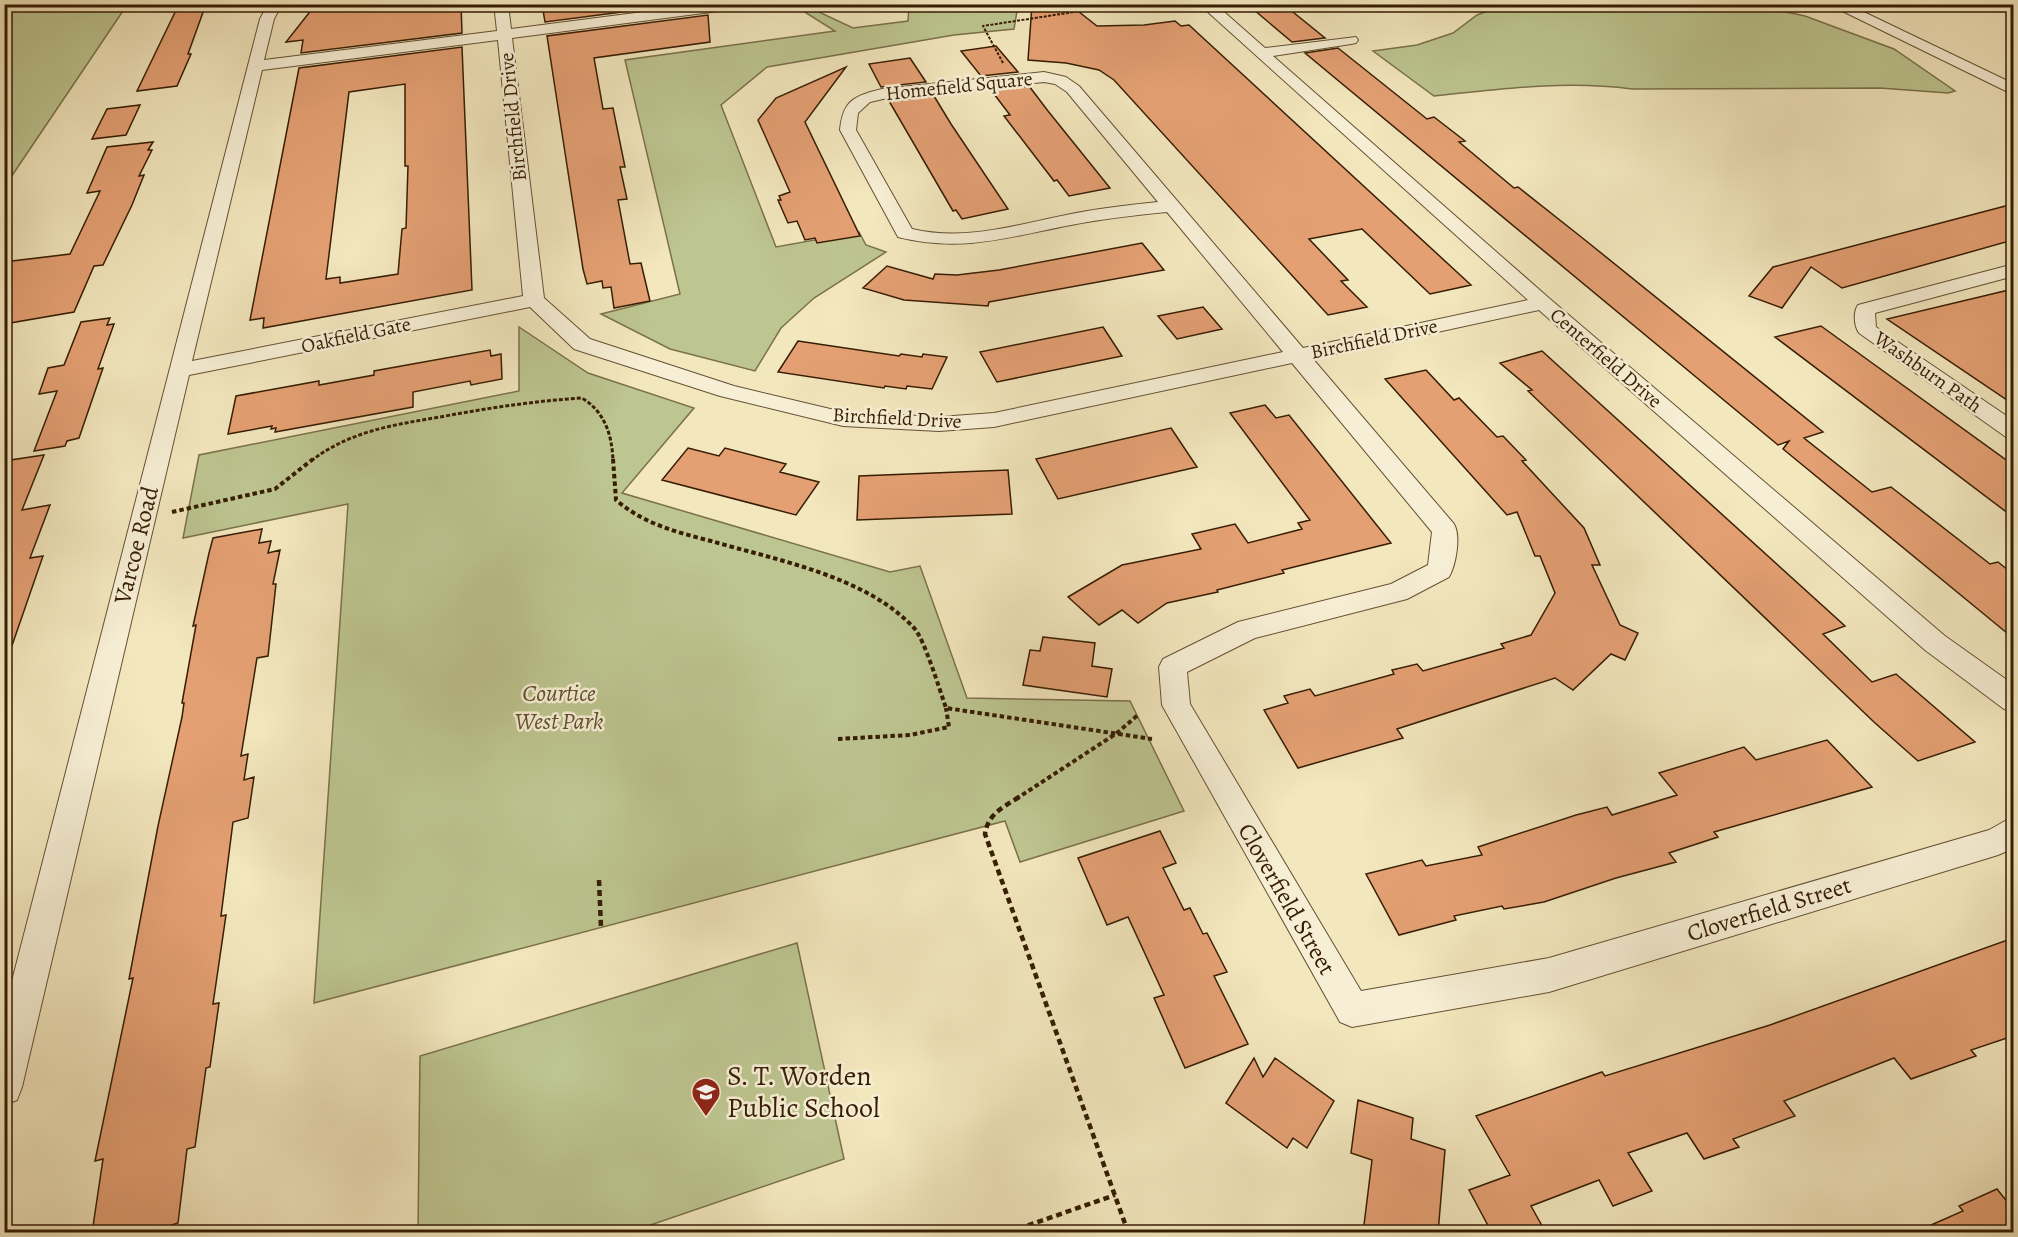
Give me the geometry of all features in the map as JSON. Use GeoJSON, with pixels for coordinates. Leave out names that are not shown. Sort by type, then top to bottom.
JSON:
{"type":"FeatureCollection","features":[{"type":"Feature","properties":{"kind":"street","name":"Varcoe Road"},"geometry":{"type":"LineString","coordinates":[[4,1087],[142,518],[267,20],[274,4]]}},
{"type":"Feature","properties":{"kind":"street","name":"Birchfield Drive"},"geometry":{"type":"LineString","coordinates":[[501,4],[534,300],[582,344],[728,392],[843,418],[939,424],[994,420],[1543,303]]}},
{"type":"Feature","properties":{"kind":"street"},"geometry":{"type":"LineString","coordinates":[[257,66],[742,4]]}},
{"type":"Feature","properties":{"kind":"street","name":"Centerfield Drive"},"geometry":{"type":"LineString","coordinates":[[1206,4],[1543,303],[1935,643],[2013,701]]}},
{"type":"Feature","properties":{"kind":"street"},"geometry":{"type":"LineString","coordinates":[[1835,4],[2013,90]]}},
{"type":"Feature","properties":{"kind":"street"},"geometry":{"type":"LineString","coordinates":[[1262,53],[1351,40]]}},
{"type":"Feature","properties":{"kind":"street","name":"Homefield Square"},"geometry":{"type":"LineString","coordinates":[[1172,206],[1108,213],[955,240],[926,240],[905,233],[848,130],[850,111],[864,99],[882,94],[1013,78],[1060,80],[1073,89],[1299,354]]}},
{"type":"Feature","properties":{"kind":"street","name":"Washburn Path"},"geometry":{"type":"LineString","coordinates":[[2013,270],[1865,309],[1866,329],[2013,432]]}},
{"type":"Feature","properties":{"kind":"street","name":"Oakfield Gate"},"geometry":{"type":"LineString","coordinates":[[179,370],[534,300]]}},
{"type":"Feature","properties":{"kind":"street","name":"Cloverfield Street"},"geometry":{"type":"LineString","coordinates":[[1299,354],[1445,530],[1440,570],[1398,592],[1248,629],[1173,667],[1176,705],[1197,746],[1352,1010],[1549,975],[1998,841],[2013,830]]}},
{"type":"Feature","properties":{"kind":"path"},"geometry":{"type":"LineString","coordinates":[[1013,78],[983,26],[1124,5]]}},
{"type":"Feature","properties":{"kind":"path"},"geometry":{"type":"LineString","coordinates":[[142,518],[275,489],[330,446],[369,430],[522,402],[582,398],[593,405],[600,414],[612,439],[616,500],[631,513],[659,527],[813,570],[880,600],[916,629],[946,708],[949,727],[910,735],[838,739]]}},
{"type":"Feature","properties":{"kind":"path"},"geometry":{"type":"LineString","coordinates":[[946,708],[1152,739]]}},
{"type":"Feature","properties":{"kind":"path"},"geometry":{"type":"LineString","coordinates":[[1128,1233],[985,834],[987,821],[993,814],[1117,733],[1139,714]]}},
{"type":"Feature","properties":{"kind":"path"},"geometry":{"type":"LineString","coordinates":[[599,880],[601,928]]}},
{"type":"Feature","properties":{"kind":"path"},"geometry":{"type":"LineString","coordinates":[[1009,1233],[1115,1195]]}},
{"type":"Feature","properties":{"kind":"green space"},"geometry":{"type":"Polygon","coordinates":[[[4,5],[127,5],[5,186],[4,5]]]}},
{"type":"Feature","properties":{"kind":"green space"},"geometry":{"type":"Polygon","coordinates":[[[804,5],[853,28],[908,21],[909,5],[1018,5],[1014,29],[954,35],[767,67],[721,105],[776,247],[859,232],[866,245],[886,252],[814,298],[781,328],[755,371],[670,349],[601,314],[680,294],[625,60],[835,31],[795,6],[804,5]]]}},
{"type":"Feature","properties":{"kind":"green space"},"geometry":{"type":"Polygon","coordinates":[[[1503,5],[1759,6],[1805,16],[1894,49],[1955,91],[1948,93],[1880,88],[1632,89],[1558,85],[1434,96],[1373,51],[1417,45],[1453,33],[1477,15],[1503,5]]]}},
{"type":"Feature","properties":{"kind":"green space","name":"Courtice West Park"},"geometry":{"type":"Polygon","coordinates":[[[519,327],[588,373],[694,408],[622,493],[890,572],[920,566],[967,698],[1130,701],[1184,811],[1020,862],[1005,821],[314,1003],[348,504],[183,538],[199,455],[519,391],[519,327]]]}},
{"type":"Feature","properties":{"kind":"green space"},"geometry":{"type":"Polygon","coordinates":[[[797,943],[844,1159],[630,1232],[418,1232],[420,1056],[797,943]]]}},
{"type":"Feature","properties":{"kind":"building"},"geometry":{"type":"Polygon","coordinates":[[[179,4],[206,4],[188,54],[191,54],[177,86],[137,91],[179,4]]]}},
{"type":"Feature","properties":{"kind":"building"},"geometry":{"type":"Polygon","coordinates":[[[316,4],[461,4],[462,33],[301,53],[303,40],[286,42],[316,4]]]}},
{"type":"Feature","properties":{"kind":"building"},"geometry":{"type":"Polygon","coordinates":[[[542,4],[684,4],[545,22],[542,4]]]}},
{"type":"Feature","properties":{"kind":"building"},"geometry":{"type":"Polygon","coordinates":[[[1069,4],[1097,26],[1144,25],[1175,21],[1181,26],[1189,25],[1471,285],[1430,294],[1362,229],[1309,239],[1348,280],[1341,281],[1367,307],[1328,315],[1114,80],[1099,70],[1066,63],[1028,60],[1032,5],[1069,4]]]}},
{"type":"Feature","properties":{"kind":"building"},"geometry":{"type":"Polygon","coordinates":[[[1247,4],[1283,4],[1325,38],[1292,42],[1247,4]]]}},
{"type":"Feature","properties":{"kind":"building"},"geometry":{"type":"Polygon","coordinates":[[[708,15],[710,42],[594,58],[603,109],[613,108],[625,167],[620,167],[627,199],[618,200],[630,264],[641,263],[650,301],[614,308],[611,287],[603,288],[602,281],[587,284],[583,269],[547,36],[708,15]]]}},
{"type":"Feature","properties":{"kind":"building"},"geometry":{"type":"Polygon","coordinates":[[[996,46],[1018,72],[981,76],[961,51],[996,46]]]}},
{"type":"Feature","properties":{"kind":"building"},"geometry":{"type":"Polygon","coordinates":[[[462,47],[472,290],[263,328],[264,318],[250,320],[299,68],[462,47]],[[405,84],[349,92],[326,279],[340,277],[340,283],[398,274],[402,229],[406,228],[408,166],[405,166],[405,84]]]}},
{"type":"Feature","properties":{"kind":"building"},"geometry":{"type":"Polygon","coordinates":[[[1338,48],[1427,119],[1434,117],[1465,141],[1459,142],[1514,188],[1518,187],[1585,240],[1823,432],[1804,438],[1872,492],[1891,487],[1990,564],[1998,562],[2013,574],[2013,638],[1783,449],[1789,441],[1778,445],[1305,53],[1338,48]]]}},
{"type":"Feature","properties":{"kind":"building"},"geometry":{"type":"Polygon","coordinates":[[[910,58],[926,82],[881,87],[869,64],[910,58]]]}},
{"type":"Feature","properties":{"kind":"building"},"geometry":{"type":"Polygon","coordinates":[[[846,67],[805,122],[860,236],[817,243],[815,238],[805,240],[797,221],[788,223],[778,200],[781,200],[779,196],[790,192],[758,120],[776,98],[846,67]]]}},
{"type":"Feature","properties":{"kind":"building"},"geometry":{"type":"Polygon","coordinates":[[[1029,86],[1110,188],[1069,196],[1057,180],[1054,181],[1004,116],[1010,115],[991,90],[1029,86]]]}},
{"type":"Feature","properties":{"kind":"building"},"geometry":{"type":"Polygon","coordinates":[[[934,96],[1008,209],[962,219],[956,210],[953,211],[889,101],[934,96]]]}},
{"type":"Feature","properties":{"kind":"building"},"geometry":{"type":"Polygon","coordinates":[[[140,105],[126,135],[92,139],[107,109],[140,105]]]}},
{"type":"Feature","properties":{"kind":"building"},"geometry":{"type":"Polygon","coordinates":[[[153,142],[148,150],[152,150],[139,176],[144,175],[132,205],[103,265],[94,266],[74,312],[4,324],[4,262],[70,254],[100,191],[87,193],[107,147],[153,142]]]}},
{"type":"Feature","properties":{"kind":"building"},"geometry":{"type":"Polygon","coordinates":[[[2013,204],[2013,240],[1842,288],[1811,267],[1782,308],[1749,296],[1773,267],[2013,204]]]}},
{"type":"Feature","properties":{"kind":"building"},"geometry":{"type":"Polygon","coordinates":[[[1142,243],[1164,270],[989,302],[988,306],[904,300],[863,288],[887,266],[933,279],[935,274],[957,275],[999,270],[1142,243]]]}},
{"type":"Feature","properties":{"kind":"building"},"geometry":{"type":"Polygon","coordinates":[[[2013,289],[2013,404],[1887,319],[2013,289]]]}},
{"type":"Feature","properties":{"kind":"building"},"geometry":{"type":"Polygon","coordinates":[[[1203,307],[1222,329],[1177,339],[1158,316],[1203,307]]]}},
{"type":"Feature","properties":{"kind":"building"},"geometry":{"type":"Polygon","coordinates":[[[110,318],[107,325],[114,324],[98,369],[103,368],[79,438],[67,441],[65,446],[34,451],[57,391],[39,394],[48,368],[64,365],[81,322],[110,318]]]}},
{"type":"Feature","properties":{"kind":"building"},"geometry":{"type":"Polygon","coordinates":[[[1821,326],[2013,465],[2013,517],[1775,337],[1821,326]]]}},
{"type":"Feature","properties":{"kind":"building"},"geometry":{"type":"Polygon","coordinates":[[[1103,327],[1122,356],[997,382],[980,352],[1103,327]]]}},
{"type":"Feature","properties":{"kind":"building"},"geometry":{"type":"Polygon","coordinates":[[[798,341],[899,356],[901,354],[922,357],[923,354],[947,357],[932,389],[907,386],[906,389],[885,386],[884,388],[778,372],[798,341]]]}},
{"type":"Feature","properties":{"kind":"building"},"geometry":{"type":"Polygon","coordinates":[[[490,350],[491,356],[501,354],[502,379],[471,385],[470,381],[413,392],[413,407],[275,432],[276,428],[271,429],[272,426],[228,434],[236,396],[319,381],[319,385],[374,375],[374,371],[490,350]]]}},
{"type":"Feature","properties":{"kind":"building"},"geometry":{"type":"Polygon","coordinates":[[[1542,351],[1845,626],[1823,634],[1872,682],[1896,674],[1975,742],[1918,761],[1875,723],[1528,391],[1532,390],[1500,363],[1542,351]]]}},
{"type":"Feature","properties":{"kind":"building"},"geometry":{"type":"Polygon","coordinates":[[[1426,370],[1454,400],[1459,398],[1497,437],[1503,436],[1526,460],[1522,461],[1584,528],[1600,565],[1592,565],[1620,625],[1638,633],[1625,660],[1611,654],[1573,690],[1555,678],[1397,729],[1403,738],[1298,768],[1264,710],[1288,703],[1284,696],[1310,689],[1315,696],[1394,674],[1392,670],[1417,664],[1423,671],[1504,648],[1501,644],[1531,635],[1555,593],[1540,556],[1535,556],[1517,512],[1507,515],[1385,379],[1426,370]]]}},
{"type":"Feature","properties":{"kind":"building"},"geometry":{"type":"Polygon","coordinates":[[[1265,405],[1276,418],[1289,415],[1391,543],[1282,570],[1284,573],[1217,590],[1218,592],[1167,603],[1138,623],[1122,610],[1099,625],[1068,597],[1122,565],[1201,549],[1192,534],[1235,524],[1248,543],[1302,529],[1298,523],[1310,520],[1230,413],[1265,405]]]}},
{"type":"Feature","properties":{"kind":"building"},"geometry":{"type":"Polygon","coordinates":[[[1171,428],[1197,467],[1058,499],[1036,459],[1171,428]]]}},
{"type":"Feature","properties":{"kind":"building"},"geometry":{"type":"Polygon","coordinates":[[[688,448],[719,456],[725,448],[786,464],[780,472],[819,482],[796,515],[662,480],[688,448]]]}},
{"type":"Feature","properties":{"kind":"building"},"geometry":{"type":"Polygon","coordinates":[[[44,455],[22,510],[50,505],[30,558],[43,556],[8,657],[4,656],[4,461],[44,455]]]}},
{"type":"Feature","properties":{"kind":"building"},"geometry":{"type":"Polygon","coordinates":[[[1008,470],[1012,514],[857,520],[859,476],[1008,470]]]}},
{"type":"Feature","properties":{"kind":"building"},"geometry":{"type":"Polygon","coordinates":[[[262,529],[259,543],[271,541],[268,553],[280,550],[273,584],[276,584],[268,656],[257,658],[241,756],[248,754],[244,780],[254,777],[248,818],[233,822],[221,916],[226,915],[213,1004],[219,1003],[210,1067],[206,1068],[195,1147],[187,1149],[178,1223],[160,1229],[160,1233],[92,1233],[103,1159],[95,1161],[133,978],[129,979],[158,826],[182,717],[184,703],[182,703],[196,625],[193,626],[209,553],[213,538],[262,529]]]}},
{"type":"Feature","properties":{"kind":"building"},"geometry":{"type":"Polygon","coordinates":[[[1043,637],[1095,643],[1092,666],[1112,669],[1107,697],[1023,685],[1030,650],[1040,651],[1043,637]]]}},
{"type":"Feature","properties":{"kind":"building"},"geometry":{"type":"Polygon","coordinates":[[[1827,740],[1872,787],[1714,832],[1718,837],[1669,853],[1676,862],[1616,878],[1544,902],[1504,909],[1502,906],[1454,916],[1456,920],[1399,935],[1366,874],[1422,860],[1426,866],[1482,855],[1478,847],[1576,815],[1607,807],[1612,815],[1677,795],[1659,773],[1744,747],[1756,760],[1827,740]]]}},
{"type":"Feature","properties":{"kind":"building"},"geometry":{"type":"Polygon","coordinates":[[[1160,831],[1176,863],[1163,868],[1184,910],[1190,908],[1203,934],[1207,933],[1227,972],[1214,976],[1248,1044],[1185,1068],[1154,998],[1164,995],[1128,917],[1107,925],[1078,858],[1160,831]]]}},
{"type":"Feature","properties":{"kind":"building"},"geometry":{"type":"Polygon","coordinates":[[[2013,938],[2013,1036],[1971,1050],[1976,1056],[1911,1079],[1894,1058],[1784,1101],[1795,1116],[1733,1139],[1739,1147],[1704,1159],[1687,1133],[1628,1153],[1652,1191],[1613,1206],[1599,1180],[1531,1206],[1546,1233],[1492,1233],[1469,1190],[1510,1175],[1476,1116],[1602,1072],[1605,1076],[1770,1025],[2013,938]]]}},
{"type":"Feature","properties":{"kind":"building"},"geometry":{"type":"Polygon","coordinates":[[[1254,1058],[1263,1077],[1275,1058],[1334,1101],[1307,1148],[1293,1138],[1287,1148],[1226,1103],[1254,1058]]]}},
{"type":"Feature","properties":{"kind":"building"},"geometry":{"type":"Polygon","coordinates":[[[1358,1100],[1413,1118],[1411,1139],[1445,1150],[1438,1233],[1363,1233],[1372,1160],[1351,1153],[1358,1100]]]}},
{"type":"Feature","properties":{"kind":"building"},"geometry":{"type":"Polygon","coordinates":[[[1997,1189],[2013,1209],[2013,1233],[1913,1233],[1963,1211],[1959,1206],[1997,1189]]]}},
{"type":"Feature","properties":{"kind":"place","name":"S. T. Worden Public School"},"geometry":{"type":"Point","coordinates":[706,1118]}}]}
